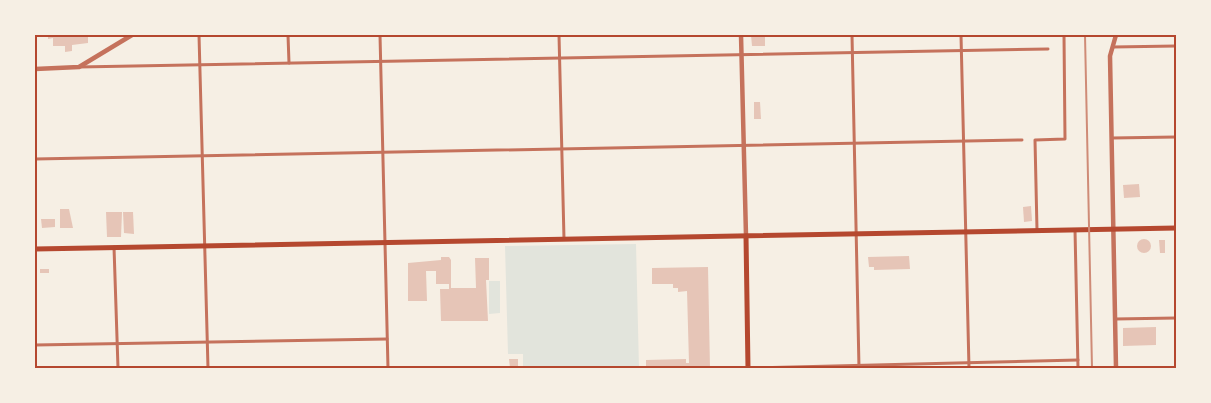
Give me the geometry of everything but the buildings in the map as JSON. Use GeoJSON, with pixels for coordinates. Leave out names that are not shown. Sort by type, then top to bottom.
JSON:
{"type":"FeatureCollection","features":[{"type":"Feature","properties":{"kind":"main road"},"geometry":{"type":"LineString","coordinates":[[35,249],[1176,228]]}},
{"type":"Feature","properties":{"kind":"main road"},"geometry":{"type":"LineString","coordinates":[[746,236],[748,368]]}},
{"type":"Feature","properties":{"kind":"street"},"geometry":{"type":"LineString","coordinates":[[79,67],[132,35]]}},
{"type":"Feature","properties":{"kind":"street"},"geometry":{"type":"LineString","coordinates":[[198,35],[208,368]]}},
{"type":"Feature","properties":{"kind":"street"},"geometry":{"type":"LineString","coordinates":[[288,35],[289,64]]}},
{"type":"Feature","properties":{"kind":"street"},"geometry":{"type":"LineString","coordinates":[[380,35],[388,368]]}},
{"type":"Feature","properties":{"kind":"street"},"geometry":{"type":"LineString","coordinates":[[559,35],[564,240]]}},
{"type":"Feature","properties":{"kind":"street"},"geometry":{"type":"LineString","coordinates":[[741,35],[746,236]]}},
{"type":"Feature","properties":{"kind":"street"},"geometry":{"type":"LineString","coordinates":[[852,35],[859,367]]}},
{"type":"Feature","properties":{"kind":"street"},"geometry":{"type":"LineString","coordinates":[[961,35],[969,368]]}},
{"type":"Feature","properties":{"kind":"street"},"geometry":{"type":"LineString","coordinates":[[1037,230],[1035,140],[1065,139],[1064,35]]}},
{"type":"Feature","properties":{"kind":"street"},"geometry":{"type":"LineString","coordinates":[[1116,35],[1110,56],[1116,368]]}},
{"type":"Feature","properties":{"kind":"street"},"geometry":{"type":"LineString","coordinates":[[1113,47],[1176,46]]}},
{"type":"Feature","properties":{"kind":"street"},"geometry":{"type":"LineString","coordinates":[[35,69],[1048,49]]}},
{"type":"Feature","properties":{"kind":"street"},"geometry":{"type":"LineString","coordinates":[[1111,138],[1176,137]]}},
{"type":"Feature","properties":{"kind":"street"},"geometry":{"type":"LineString","coordinates":[[35,159],[1022,140]]}},
{"type":"Feature","properties":{"kind":"street"},"geometry":{"type":"LineString","coordinates":[[1075,230],[1078,368]]}},
{"type":"Feature","properties":{"kind":"street"},"geometry":{"type":"LineString","coordinates":[[114,248],[118,368]]}},
{"type":"Feature","properties":{"kind":"street"},"geometry":{"type":"LineString","coordinates":[[1115,319],[1176,318]]}},
{"type":"Feature","properties":{"kind":"street"},"geometry":{"type":"LineString","coordinates":[[35,345],[387,339]]}},
{"type":"Feature","properties":{"kind":"street"},"geometry":{"type":"LineString","coordinates":[[748,368],[859,367],[1078,360]]}},
{"type":"Feature","properties":{"kind":"shaded area"},"geometry":{"type":"Polygon","coordinates":[[[636,244],[639,368],[523,368],[523,354],[508,354],[505,246],[636,244]]]}},
{"type":"Feature","properties":{"kind":"shaded area"},"geometry":{"type":"Polygon","coordinates":[[[489,281],[500,281],[500,313],[489,314],[489,281]]]}},
{"type":"Feature","properties":{"kind":"railway"},"geometry":{"type":"LineString","coordinates":[[1085,35],[1092,368]]}}]}
